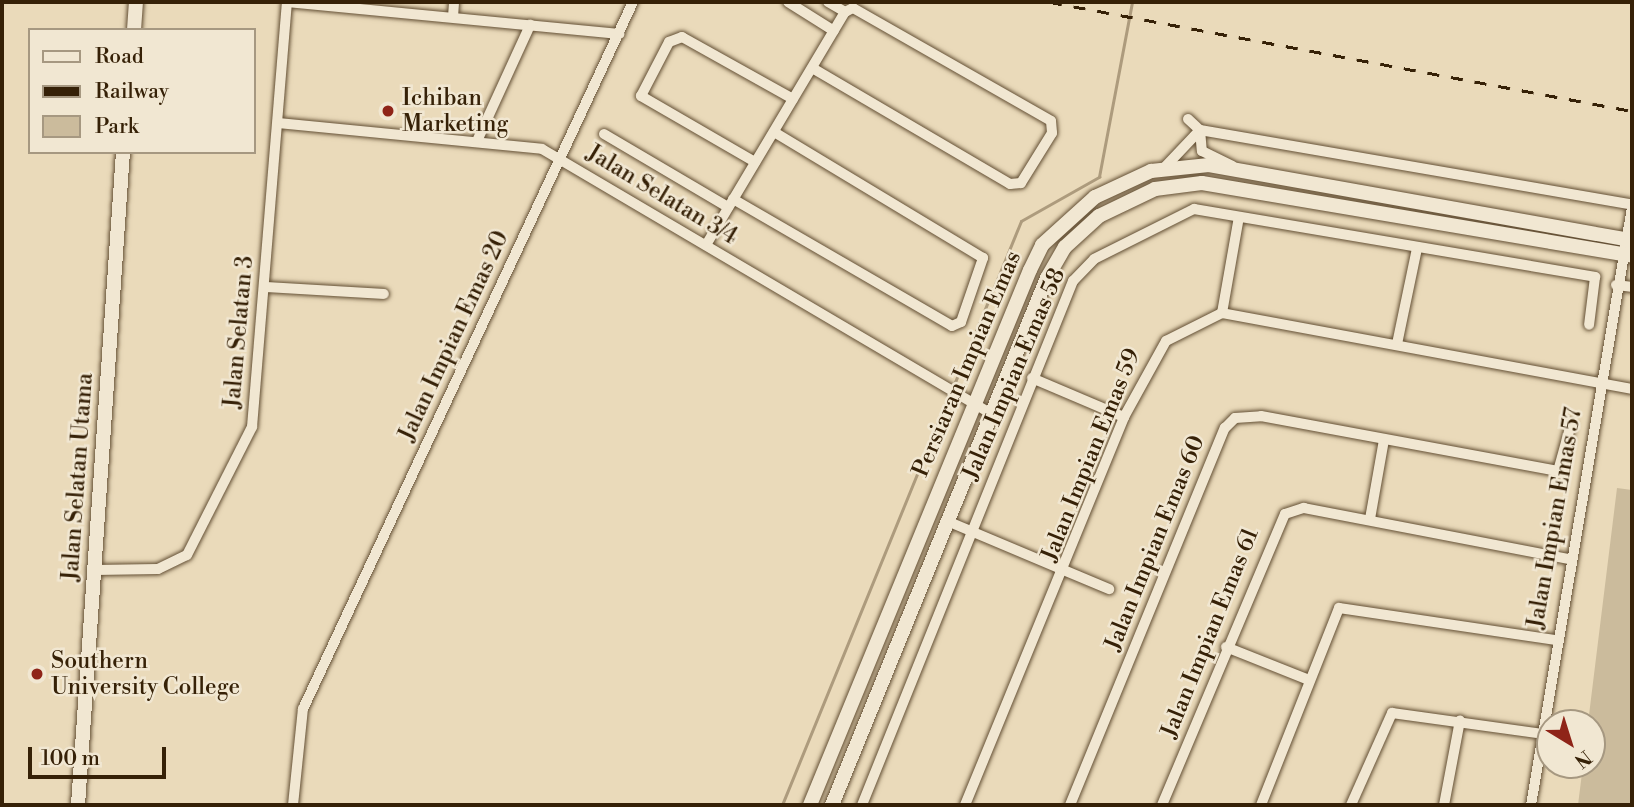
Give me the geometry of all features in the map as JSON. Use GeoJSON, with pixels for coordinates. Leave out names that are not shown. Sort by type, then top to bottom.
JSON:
{"type":"FeatureCollection","features":[{"type":"Feature","properties":{"kind":"main road"},"geometry":{"type":"LineString","coordinates":[[134,28],[136,2]]}},
{"type":"Feature","properties":{"kind":"main road","name":"Jalan Selatan Utama"},"geometry":{"type":"LineString","coordinates":[[78,805],[123,154]]}},
{"type":"Feature","properties":{"kind":"main road","name":"Persiaran Impian Emas"},"geometry":{"type":"LineString","coordinates":[[810,805],[972,405],[1042,245],[1095,197],[1162,168],[1188,163],[1629,239]]}},
{"type":"Feature","properties":{"kind":"main road","name":"Persiaran Impian Emas"},"geometry":{"type":"LineString","coordinates":[[832,805],[990,414],[1058,258],[1099,216],[1155,188],[1202,183],[1628,255]]}},
{"type":"Feature","properties":{"kind":"street"},"geometry":{"type":"LineString","coordinates":[[287,2],[618,34]]}},
{"type":"Feature","properties":{"kind":"street","name":"Jalan Selatan 3"},"geometry":{"type":"LineString","coordinates":[[95,570],[158,569],[198,543],[252,427],[267,287],[287,2]]}},
{"type":"Feature","properties":{"kind":"street"},"geometry":{"type":"LineString","coordinates":[[453,18],[454,2]]}},
{"type":"Feature","properties":{"kind":"street","name":"Jalan Impian Emas 20"},"geometry":{"type":"LineString","coordinates":[[293,805],[300,720],[633,2]]}},
{"type":"Feature","properties":{"kind":"street"},"geometry":{"type":"LineString","coordinates":[[788,2],[834,31]]}},
{"type":"Feature","properties":{"kind":"street"},"geometry":{"type":"LineString","coordinates":[[828,2],[845,12]]}},
{"type":"Feature","properties":{"kind":"street"},"geometry":{"type":"LineString","coordinates":[[706,245],[845,12],[860,8],[1051,121],[1052,133],[1021,183],[1010,184],[812,68]]}},
{"type":"Feature","properties":{"kind":"street"},"geometry":{"type":"LineString","coordinates":[[477,141],[530,25]]}},
{"type":"Feature","properties":{"kind":"street"},"geometry":{"type":"LineString","coordinates":[[755,162],[641,96],[669,42],[682,37],[793,99]]}},
{"type":"Feature","properties":{"kind":"street"},"geometry":{"type":"LineString","coordinates":[[1188,119],[1200,130],[1632,206]]}},
{"type":"Feature","properties":{"kind":"street","name":"Jalan Selatan 3/4"},"geometry":{"type":"LineString","coordinates":[[278,123],[542,149],[990,414]]}},
{"type":"Feature","properties":{"kind":"street"},"geometry":{"type":"LineString","coordinates":[[1162,168],[1200,130]]}},
{"type":"Feature","properties":{"kind":"street"},"geometry":{"type":"LineString","coordinates":[[1200,130],[1202,151],[1244,171]]}},
{"type":"Feature","properties":{"kind":"street"},"geometry":{"type":"LineString","coordinates":[[604,134],[952,326],[961,322],[984,258],[774,132]]}},
{"type":"Feature","properties":{"kind":"street","name":"Jalan Impian Emas 57"},"geometry":{"type":"LineString","coordinates":[[1546,709],[1568,559],[1616,285],[1628,255],[1632,206]]}},
{"type":"Feature","properties":{"kind":"street","name":"Jalan Impian Emas 58"},"geometry":{"type":"LineString","coordinates":[[862,805],[969,530],[1080,269],[1181,212],[1239,217],[1598,279],[1589,325]]}},
{"type":"Feature","properties":{"kind":"street"},"geometry":{"type":"LineString","coordinates":[[1239,217],[1222,313],[1632,389]]}},
{"type":"Feature","properties":{"kind":"street"},"geometry":{"type":"LineString","coordinates":[[1397,344],[1417,248]]}},
{"type":"Feature","properties":{"kind":"street"},"geometry":{"type":"LineString","coordinates":[[1616,285],[1632,287]]}},
{"type":"Feature","properties":{"kind":"street"},"geometry":{"type":"LineString","coordinates":[[267,287],[384,294]]}},
{"type":"Feature","properties":{"kind":"street","name":"Jalan Impian Emas 59"},"geometry":{"type":"LineString","coordinates":[[965,805],[1066,570],[1125,417],[1155,351],[1222,313]]}},
{"type":"Feature","properties":{"kind":"street"},"geometry":{"type":"LineString","coordinates":[[1032,378],[1125,417]]}},
{"type":"Feature","properties":{"kind":"street","name":"Jalan Impian Emas 60"},"geometry":{"type":"LineString","coordinates":[[1070,805],[1225,428],[1245,414],[1558,471],[1571,424]]}},
{"type":"Feature","properties":{"kind":"street"},"geometry":{"type":"LineString","coordinates":[[1370,519],[1384,440]]}},
{"type":"Feature","properties":{"kind":"street","name":"Jalan Impian Emas 61"},"geometry":{"type":"LineString","coordinates":[[1162,805],[1279,519],[1304,508],[1568,559]]}},
{"type":"Feature","properties":{"kind":"street"},"geometry":{"type":"LineString","coordinates":[[947,521],[1109,589]]}},
{"type":"Feature","properties":{"kind":"street"},"geometry":{"type":"LineString","coordinates":[[1261,805],[1339,608],[1555,640]]}},
{"type":"Feature","properties":{"kind":"street"},"geometry":{"type":"LineString","coordinates":[[1226,647],[1309,680]]}},
{"type":"Feature","properties":{"kind":"street"},"geometry":{"type":"LineString","coordinates":[[1351,805],[1392,713],[1460,720],[1536,733]]}},
{"type":"Feature","properties":{"kind":"street"},"geometry":{"type":"LineString","coordinates":[[1444,805],[1460,720]]}},
{"type":"Feature","properties":{"kind":"street","name":"Jalan Impian Emas 57"},"geometry":{"type":"LineString","coordinates":[[1531,805],[1536,775]]}},
{"type":"Feature","properties":{"kind":"green space"},"geometry":{"type":"Polygon","coordinates":[[[1617,488],[1632,490],[1632,805],[1578,805],[1581,779],[1606,779],[1606,709],[1590,709],[1617,488]]]}},
{"type":"Feature","properties":{"kind":"waterway"},"geometry":{"type":"LineString","coordinates":[[953,387],[1021,221],[1099,177],[1132,2]]}},
{"type":"Feature","properties":{"kind":"waterway"},"geometry":{"type":"LineString","coordinates":[[782,805],[950,394]]}},
{"type":"Feature","properties":{"kind":"railway"},"geometry":{"type":"LineString","coordinates":[[1050,2],[1632,111]]}},
{"type":"Feature","properties":{"kind":"place","name":"Ichiban Marketing"},"geometry":{"type":"Point","coordinates":[388,111]}},
{"type":"Feature","properties":{"kind":"place","name":"Southern University College"},"geometry":{"type":"Point","coordinates":[37,674]}}]}
